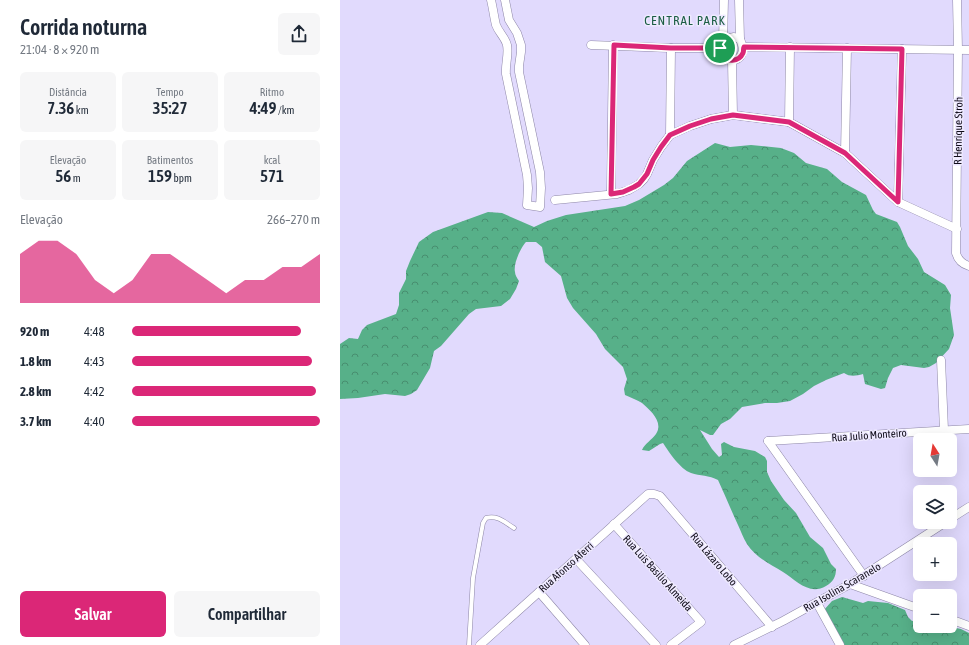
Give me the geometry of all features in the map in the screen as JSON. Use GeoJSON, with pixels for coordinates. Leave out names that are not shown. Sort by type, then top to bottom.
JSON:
{"type":"FeatureCollection","features":[{"type":"Feature","properties":{"kind":"street"},"geometry":{"type":"LineString","coordinates":[[491,0],[496,25],[505,39],[508,52],[506,74],[527,174],[528,188],[526,206],[540,207],[540,172],[519,72],[521,45],[517,33],[509,20],[504,0]]}},
{"type":"Feature","properties":{"kind":"street"},"geometry":{"type":"LineString","coordinates":[[724,0],[722,54],[726,59],[732,61],[739,58],[743,53],[739,0]]}},
{"type":"Feature","properties":{"kind":"street","name":"R Henrique Stroh"},"geometry":{"type":"LineString","coordinates":[[957,0],[956,253],[961,262],[969,266]]}},
{"type":"Feature","properties":{"kind":"street"},"geometry":{"type":"LineString","coordinates":[[591,45],[671,48],[722,45],[728,38],[734,38],[742,43],[790,47],[969,50]]}},
{"type":"Feature","properties":{"kind":"street"},"geometry":{"type":"LineString","coordinates":[[611,194],[614,45]]}},
{"type":"Feature","properties":{"kind":"street"},"geometry":{"type":"LineString","coordinates":[[789,122],[790,47]]}},
{"type":"Feature","properties":{"kind":"street"},"geometry":{"type":"LineString","coordinates":[[670,135],[671,48]]}},
{"type":"Feature","properties":{"kind":"street"},"geometry":{"type":"LineString","coordinates":[[845,153],[847,48]]}},
{"type":"Feature","properties":{"kind":"street"},"geometry":{"type":"LineString","coordinates":[[898,202],[902,49]]}},
{"type":"Feature","properties":{"kind":"street"},"geometry":{"type":"LineString","coordinates":[[732,61],[733,115]]}},
{"type":"Feature","properties":{"kind":"street"},"geometry":{"type":"LineString","coordinates":[[555,200],[611,194],[623,192],[634,187],[639,184],[647,174],[653,160],[670,135],[711,119],[733,115],[789,122],[845,153],[898,202],[957,229]]}},
{"type":"Feature","properties":{"kind":"street"},"geometry":{"type":"LineString","coordinates":[[941,360],[944,430]]}},
{"type":"Feature","properties":{"kind":"street","name":"Rua Julio Monteiro"},"geometry":{"type":"LineString","coordinates":[[864,576],[768,441],[969,429]]}},
{"type":"Feature","properties":{"kind":"street","name":"Rua Afonso Aferri"},"geometry":{"type":"LineString","coordinates":[[480,645],[648,494],[654,494]]}},
{"type":"Feature","properties":{"kind":"street","name":"Rua Lázaro Lobo"},"geometry":{"type":"LineString","coordinates":[[654,494],[660,496],[772,627]]}},
{"type":"Feature","properties":{"kind":"street"},"geometry":{"type":"LineString","coordinates":[[957,515],[969,507]]}},
{"type":"Feature","properties":{"kind":"street","name":"Rua Luis Basilio Almeida"},"geometry":{"type":"LineString","coordinates":[[614,524],[701,622],[671,645]]}},
{"type":"Feature","properties":{"kind":"street","name":"Rua Isolina Scaranelo"},"geometry":{"type":"LineString","coordinates":[[736,644],[772,627],[864,576],[935,529]]}},
{"type":"Feature","properties":{"kind":"street"},"geometry":{"type":"LineString","coordinates":[[576,559],[656,645]]}},
{"type":"Feature","properties":{"kind":"street"},"geometry":{"type":"LineString","coordinates":[[850,584],[913,606]]}},
{"type":"Feature","properties":{"kind":"street"},"geometry":{"type":"LineString","coordinates":[[538,592],[585,645]]}},
{"type":"Feature","properties":{"kind":"street"},"geometry":{"type":"LineString","coordinates":[[817,603],[840,645]]}},
{"type":"Feature","properties":{"kind":"street"},"geometry":{"type":"LineString","coordinates":[[957,622],[969,626]]}},
{"type":"Feature","properties":{"kind":"lane"},"geometry":{"type":"LineString","coordinates":[[469,645],[473,578],[482,523],[486,518],[497,517],[514,528]]}},
{"type":"Feature","properties":{"kind":"green space"},"geometry":{"type":"Polygon","coordinates":[[[715,143],[730,147],[751,145],[781,148],[794,153],[806,163],[827,169],[842,182],[866,195],[876,214],[897,222],[908,246],[918,259],[924,272],[945,285],[951,295],[950,308],[954,335],[949,349],[936,363],[929,367],[924,368],[901,365],[893,368],[885,388],[881,389],[865,384],[863,374],[853,376],[844,373],[814,386],[790,401],[742,407],[730,419],[721,424],[713,435],[700,430],[719,457],[722,455],[721,444],[724,442],[734,447],[755,451],[765,457],[767,461],[767,472],[771,481],[784,500],[796,513],[810,537],[823,548],[831,564],[836,569],[835,577],[831,583],[820,589],[803,586],[763,560],[750,549],[744,539],[718,480],[687,471],[675,460],[663,443],[649,451],[642,450],[658,430],[655,417],[642,403],[625,395],[624,389],[627,379],[623,367],[605,349],[596,334],[573,308],[567,298],[561,276],[545,262],[542,247],[536,242],[526,242],[516,260],[515,274],[519,281],[510,299],[501,306],[476,309],[469,314],[441,346],[434,351],[430,368],[417,390],[405,396],[385,394],[340,399],[340,344],[349,338],[358,339],[362,330],[367,325],[396,314],[399,305],[399,293],[406,279],[406,271],[410,261],[419,242],[433,232],[488,212],[502,213],[534,227],[566,215],[625,206],[639,200],[664,185],[673,178],[687,161],[715,143]]]}},
{"type":"Feature","properties":{"kind":"green space"},"geometry":{"type":"Polygon","coordinates":[[[842,597],[863,603],[868,601],[888,603],[905,610],[908,617],[913,621],[913,633],[957,633],[957,628],[969,633],[969,645],[836,645],[823,620],[823,611],[832,601],[842,597]]]}},
{"type":"Feature","properties":{"kind":"district","name":"CENTRAL PARK"},"geometry":{"type":"Point","coordinates":[685,20]}},
{"type":"Feature","properties":{"kind":"route"},"geometry":{"type":"LineString","coordinates":[[614,45],[671,48],[720,48],[726,59],[732,61],[739,58],[743,53],[744,47],[902,49],[898,202],[845,153],[789,122],[733,115],[711,119],[670,135],[653,160],[644,179],[639,184],[629,190],[617,194],[611,194],[614,45]]}}]}
